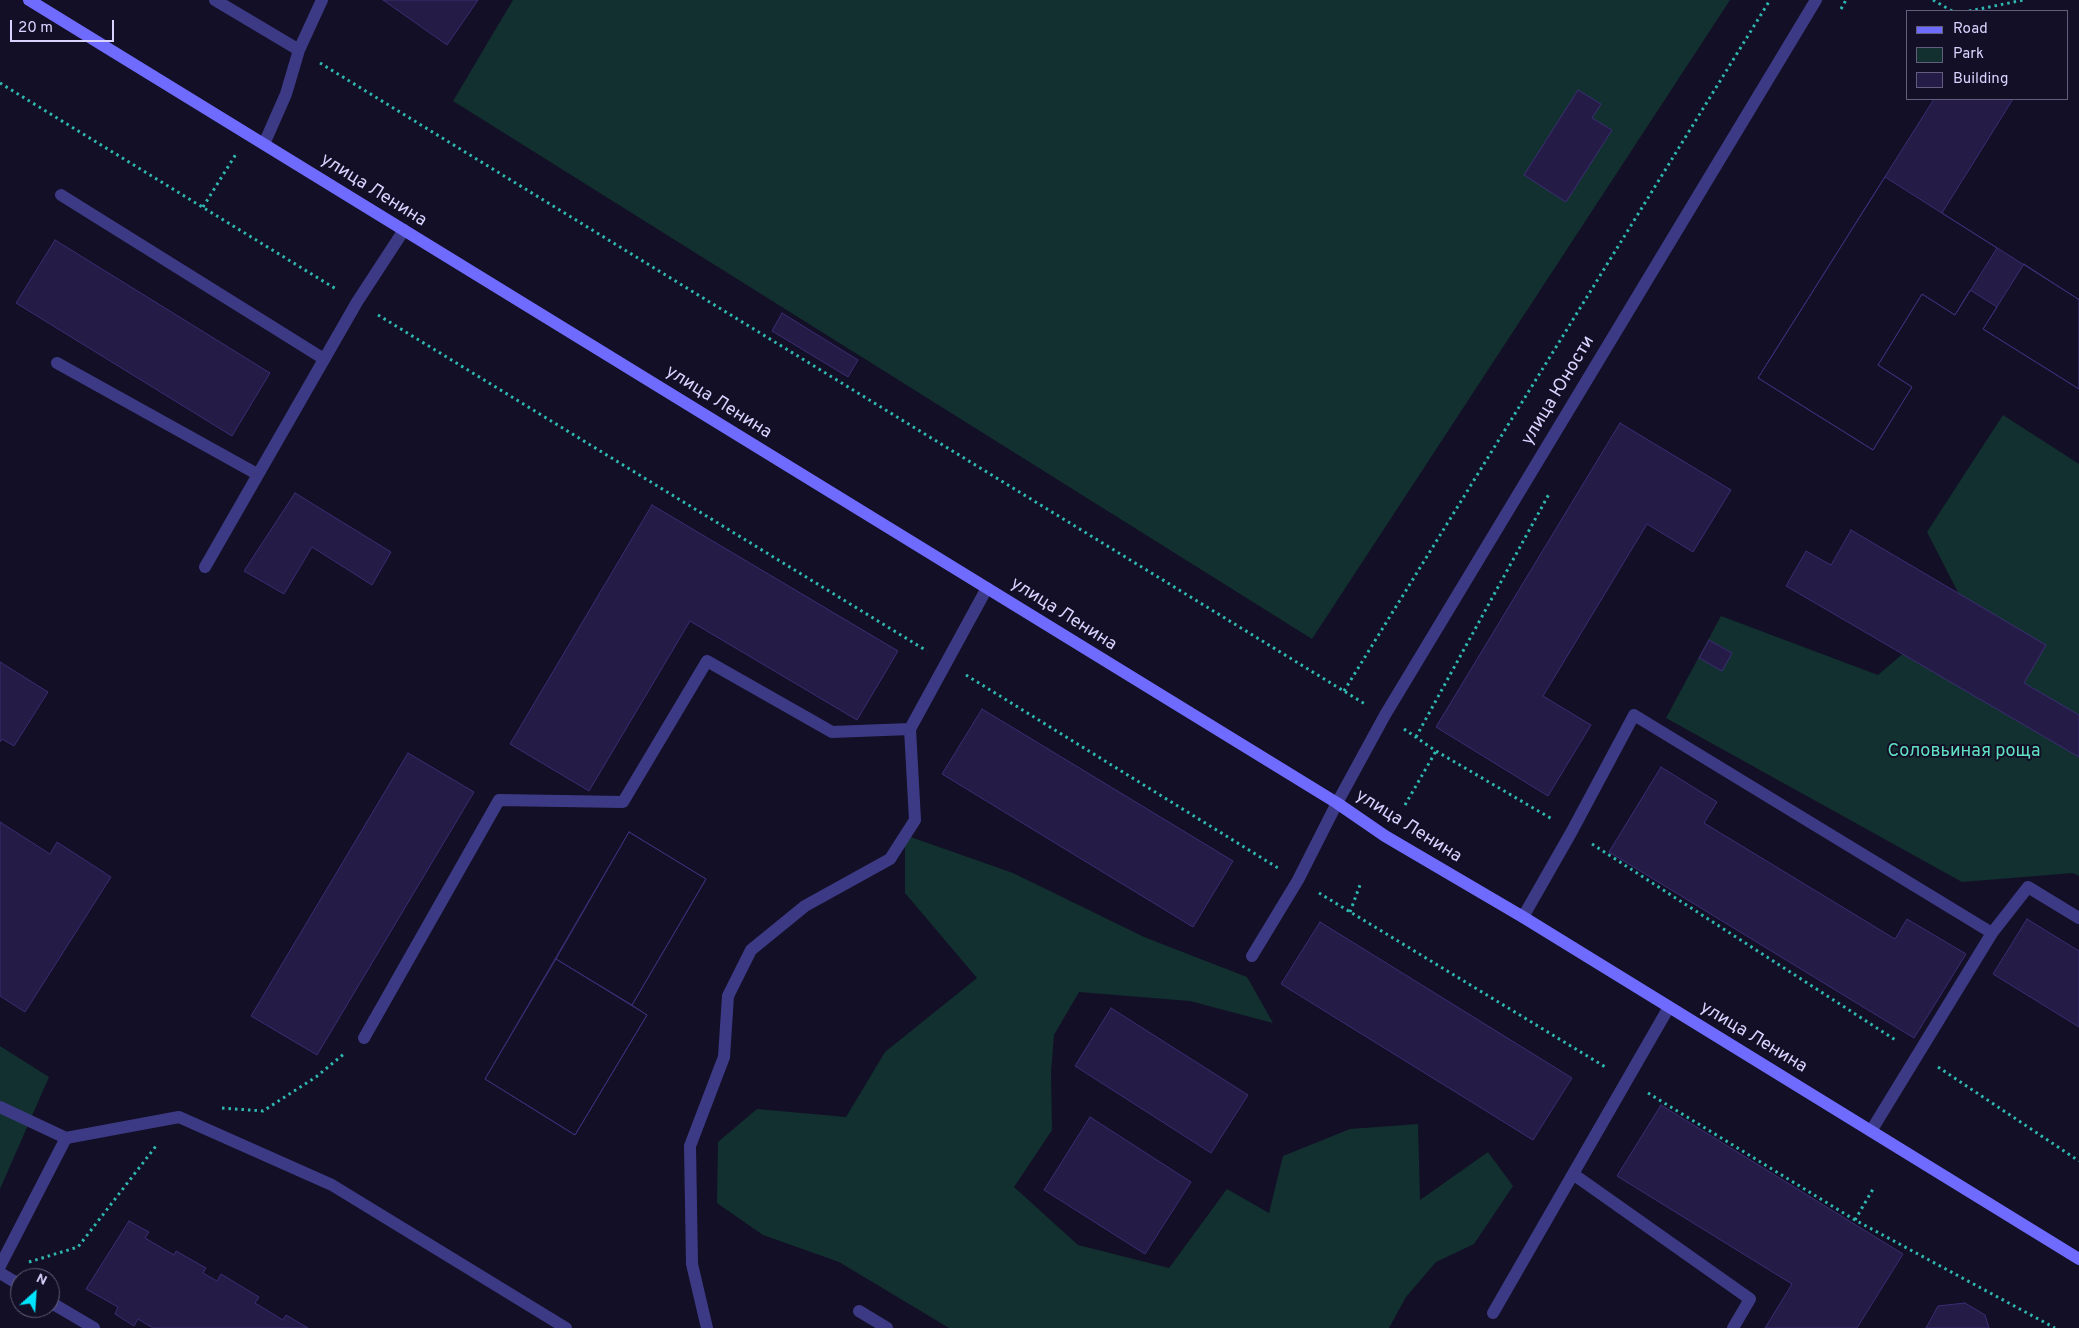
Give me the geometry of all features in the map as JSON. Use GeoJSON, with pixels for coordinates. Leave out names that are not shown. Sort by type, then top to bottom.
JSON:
{"type":"FeatureCollection","features":[{"type":"Feature","properties":{"kind":"main road","name":"улица Ленина"},"geometry":{"type":"LineString","coordinates":[[29,0],[1337,803],[1385,836],[1523,917],[2079,1259]]}},
{"type":"Feature","properties":{"kind":"street"},"geometry":{"type":"LineString","coordinates":[[215,0],[299,50]]}},
{"type":"Feature","properties":{"kind":"street"},"geometry":{"type":"LineString","coordinates":[[264,144],[286,94],[299,50],[322,0]]}},
{"type":"Feature","properties":{"kind":"street","name":"улица Юности"},"geometry":{"type":"LineString","coordinates":[[1252,956],[1298,880],[1385,715],[1816,0]]}},
{"type":"Feature","properties":{"kind":"street"},"geometry":{"type":"LineString","coordinates":[[61,195],[324,359]]}},
{"type":"Feature","properties":{"kind":"street"},"geometry":{"type":"LineString","coordinates":[[204,566],[357,302],[404,230]]}},
{"type":"Feature","properties":{"kind":"street"},"geometry":{"type":"LineString","coordinates":[[57,363],[257,474]]}},
{"type":"Feature","properties":{"kind":"street"},"geometry":{"type":"LineString","coordinates":[[707,1328],[692,1264],[690,1146],[724,1057],[728,996],[751,950],[805,906],[890,858],[915,820],[910,729],[987,588]]}},
{"type":"Feature","properties":{"kind":"street"},"geometry":{"type":"LineString","coordinates":[[364,1038],[499,800],[623,802],[707,661],[832,732],[910,729]]}},
{"type":"Feature","properties":{"kind":"street"},"geometry":{"type":"LineString","coordinates":[[1523,917],[1572,831],[1634,715],[1992,933]]}},
{"type":"Feature","properties":{"kind":"street"},"geometry":{"type":"LineString","coordinates":[[1871,1131],[1992,933],[2028,887],[2079,918]]}},
{"type":"Feature","properties":{"kind":"street"},"geometry":{"type":"LineString","coordinates":[[1493,1313],[1669,1007]]}},
{"type":"Feature","properties":{"kind":"street"},"geometry":{"type":"LineString","coordinates":[[0,1107],[66,1138],[179,1117],[332,1185],[566,1328]]}},
{"type":"Feature","properties":{"kind":"street"},"geometry":{"type":"LineString","coordinates":[[0,1266],[66,1138]]}},
{"type":"Feature","properties":{"kind":"street"},"geometry":{"type":"LineString","coordinates":[[1573,1174],[1750,1299],[1733,1328]]}},
{"type":"Feature","properties":{"kind":"street"},"geometry":{"type":"LineString","coordinates":[[60,1308],[94,1328]]}},
{"type":"Feature","properties":{"kind":"street"},"geometry":{"type":"LineString","coordinates":[[860,1311],[887,1328]]}},
{"type":"Feature","properties":{"kind":"path"},"geometry":{"type":"LineString","coordinates":[[1344,691],[1770,0]]}},
{"type":"Feature","properties":{"kind":"path"},"geometry":{"type":"LineString","coordinates":[[1933,0],[1950,10]]}},
{"type":"Feature","properties":{"kind":"path"},"geometry":{"type":"LineString","coordinates":[[1974,10],[2024,0]]}},
{"type":"Feature","properties":{"kind":"path"},"geometry":{"type":"LineString","coordinates":[[299,50],[1385,715],[1436,751],[1572,831],[1917,1053],[2079,1161]]}},
{"type":"Feature","properties":{"kind":"path"},"geometry":{"type":"LineString","coordinates":[[0,83],[1855,1220],[2055,1328]]}},
{"type":"Feature","properties":{"kind":"path"},"geometry":{"type":"LineString","coordinates":[[203,207],[248,135]]}},
{"type":"Feature","properties":{"kind":"path"},"geometry":{"type":"LineString","coordinates":[[1405,804],[1436,751]]}},
{"type":"Feature","properties":{"kind":"path"},"geometry":{"type":"LineString","coordinates":[[1350,912],[1360,885]]}},
{"type":"Feature","properties":{"kind":"path"},"geometry":{"type":"LineString","coordinates":[[219,1108],[263,1111],[316,1077],[364,1038]]}},
{"type":"Feature","properties":{"kind":"path"},"geometry":{"type":"LineString","coordinates":[[26,1263],[78,1247],[179,1117]]}},
{"type":"Feature","properties":{"kind":"path"},"geometry":{"type":"LineString","coordinates":[[1855,1220],[1873,1189]]}},
{"type":"Feature","properties":{"kind":"green space"},"geometry":{"type":"Polygon","coordinates":[[[513,0],[1730,0],[1312,639],[453,101],[513,0]]]}},
{"type":"Feature","properties":{"kind":"green space","name":"Соловьиная роща"},"geometry":{"type":"Polygon","coordinates":[[[2003,415],[2079,464],[2079,876],[2073,873],[1962,882],[1666,718],[1721,616],[1878,675],[1963,602],[1927,532],[2003,415]]]}},
{"type":"Feature","properties":{"kind":"green space"},"geometry":{"type":"Polygon","coordinates":[[[905,835],[1013,873],[1144,937],[1247,977],[1273,1023],[1190,1001],[1079,992],[1054,1035],[1051,1072],[1052,1130],[1014,1187],[1078,1245],[1169,1268],[1227,1189],[1269,1213],[1283,1156],[1350,1129],[1418,1124],[1420,1200],[1488,1152],[1513,1186],[1474,1244],[1436,1262],[1406,1297],[1389,1328],[949,1328],[839,1262],[763,1235],[717,1203],[718,1142],[757,1109],[846,1117],[885,1052],[977,978],[905,893],[905,835]]]}},
{"type":"Feature","properties":{"kind":"green space"},"geometry":{"type":"Polygon","coordinates":[[[0,1046],[49,1077],[0,1189],[0,1046]]]}},
{"type":"Feature","properties":{"kind":"building"},"geometry":{"type":"Polygon","coordinates":[[[383,0],[478,0],[447,45],[383,0]]]}},
{"type":"Feature","properties":{"kind":"building"},"geometry":{"type":"Polygon","coordinates":[[[1578,90],[1601,104],[1592,118],[1612,130],[1566,202],[1524,175],[1578,90]]]}},
{"type":"Feature","properties":{"kind":"building"},"geometry":{"type":"Polygon","coordinates":[[[1933,100],[2012,100],[1942,213],[2079,298],[2079,389],[1983,329],[1997,307],[1970,290],[1955,315],[1922,294],[1878,365],[1912,387],[1873,450],[1758,378],[1933,100]]]}},
{"type":"Feature","properties":{"kind":"building"},"geometry":{"type":"Polygon","coordinates":[[[1885,177],[1997,248],[1955,315],[1922,294],[1878,365],[1912,387],[1873,450],[1758,378],[1885,177]]]}},
{"type":"Feature","properties":{"kind":"building"},"geometry":{"type":"Polygon","coordinates":[[[55,240],[270,373],[232,436],[16,303],[55,240]]]}},
{"type":"Feature","properties":{"kind":"building"},"geometry":{"type":"Polygon","coordinates":[[[2024,264],[2079,298],[2079,389],[1983,329],[2024,264]]]}},
{"type":"Feature","properties":{"kind":"building"},"geometry":{"type":"Polygon","coordinates":[[[782,313],[858,360],[848,377],[772,331],[782,313]]]}},
{"type":"Feature","properties":{"kind":"building"},"geometry":{"type":"Polygon","coordinates":[[[1620,423],[1731,490],[1693,552],[1647,524],[1543,696],[1591,725],[1548,796],[1436,727],[1620,423]]]}},
{"type":"Feature","properties":{"kind":"building"},"geometry":{"type":"Polygon","coordinates":[[[295,493],[391,552],[372,585],[312,547],[284,594],[244,571],[295,493]]]}},
{"type":"Feature","properties":{"kind":"building"},"geometry":{"type":"Polygon","coordinates":[[[652,505],[898,651],[857,720],[690,621],[589,791],[510,744],[652,505]]]}},
{"type":"Feature","properties":{"kind":"building"},"geometry":{"type":"Polygon","coordinates":[[[1851,530],[2046,645],[2024,683],[2079,715],[2079,757],[1786,586],[1806,551],[1831,565],[1851,530]]]}},
{"type":"Feature","properties":{"kind":"building"},"geometry":{"type":"Polygon","coordinates":[[[1709,640],[1732,653],[1722,671],[1699,658],[1709,640]]]}},
{"type":"Feature","properties":{"kind":"building"},"geometry":{"type":"Polygon","coordinates":[[[0,662],[48,692],[14,746],[2,739],[0,742],[0,662]]]}},
{"type":"Feature","properties":{"kind":"building"},"geometry":{"type":"Polygon","coordinates":[[[982,709],[1233,861],[1193,927],[942,774],[982,709]]]}},
{"type":"Feature","properties":{"kind":"building"},"geometry":{"type":"Polygon","coordinates":[[[408,753],[474,792],[317,1055],[251,1016],[408,753]]]}},
{"type":"Feature","properties":{"kind":"building"},"geometry":{"type":"Polygon","coordinates":[[[1661,767],[1717,802],[1704,823],[1895,939],[1907,919],[1966,954],[1914,1038],[1609,852],[1661,767]]]}},
{"type":"Feature","properties":{"kind":"building"},"geometry":{"type":"Polygon","coordinates":[[[0,822],[50,854],[57,842],[111,877],[25,1012],[0,996],[0,822]]]}},
{"type":"Feature","properties":{"kind":"building"},"geometry":{"type":"Polygon","coordinates":[[[629,832],[706,879],[632,1005],[647,1015],[575,1135],[485,1079],[629,832]]]}},
{"type":"Feature","properties":{"kind":"building"},"geometry":{"type":"Polygon","coordinates":[[[629,832],[706,879],[632,1005],[556,959],[629,832]]]}},
{"type":"Feature","properties":{"kind":"building"},"geometry":{"type":"Polygon","coordinates":[[[2027,919],[2079,951],[2079,1027],[1993,974],[2027,919]]]}},
{"type":"Feature","properties":{"kind":"building"},"geometry":{"type":"Polygon","coordinates":[[[1320,922],[1572,1078],[1533,1140],[1281,984],[1320,922]]]}},
{"type":"Feature","properties":{"kind":"building"},"geometry":{"type":"Polygon","coordinates":[[[556,959],[647,1015],[575,1135],[485,1079],[556,959]]]}},
{"type":"Feature","properties":{"kind":"building"},"geometry":{"type":"Polygon","coordinates":[[[1111,1008],[1248,1095],[1211,1153],[1075,1066],[1111,1008]]]}},
{"type":"Feature","properties":{"kind":"building"},"geometry":{"type":"Polygon","coordinates":[[[1661,1105],[1903,1254],[1857,1328],[1765,1328],[1792,1284],[1617,1176],[1661,1105]]]}},
{"type":"Feature","properties":{"kind":"building"},"geometry":{"type":"Polygon","coordinates":[[[1090,1117],[1191,1182],[1145,1254],[1044,1190],[1090,1117]]]}},
{"type":"Feature","properties":{"kind":"building"},"geometry":{"type":"Polygon","coordinates":[[[129,1221],[149,1232],[145,1238],[174,1255],[176,1251],[206,1268],[203,1273],[217,1281],[221,1274],[259,1297],[255,1303],[283,1320],[286,1315],[308,1328],[153,1328],[138,1319],[134,1326],[115,1314],[118,1307],[86,1289],[129,1221]]]}},
{"type":"Feature","properties":{"kind":"building"},"geometry":{"type":"Polygon","coordinates":[[[1965,1303],[1985,1315],[1989,1328],[1926,1328],[1938,1306],[1965,1303]]]}}]}
